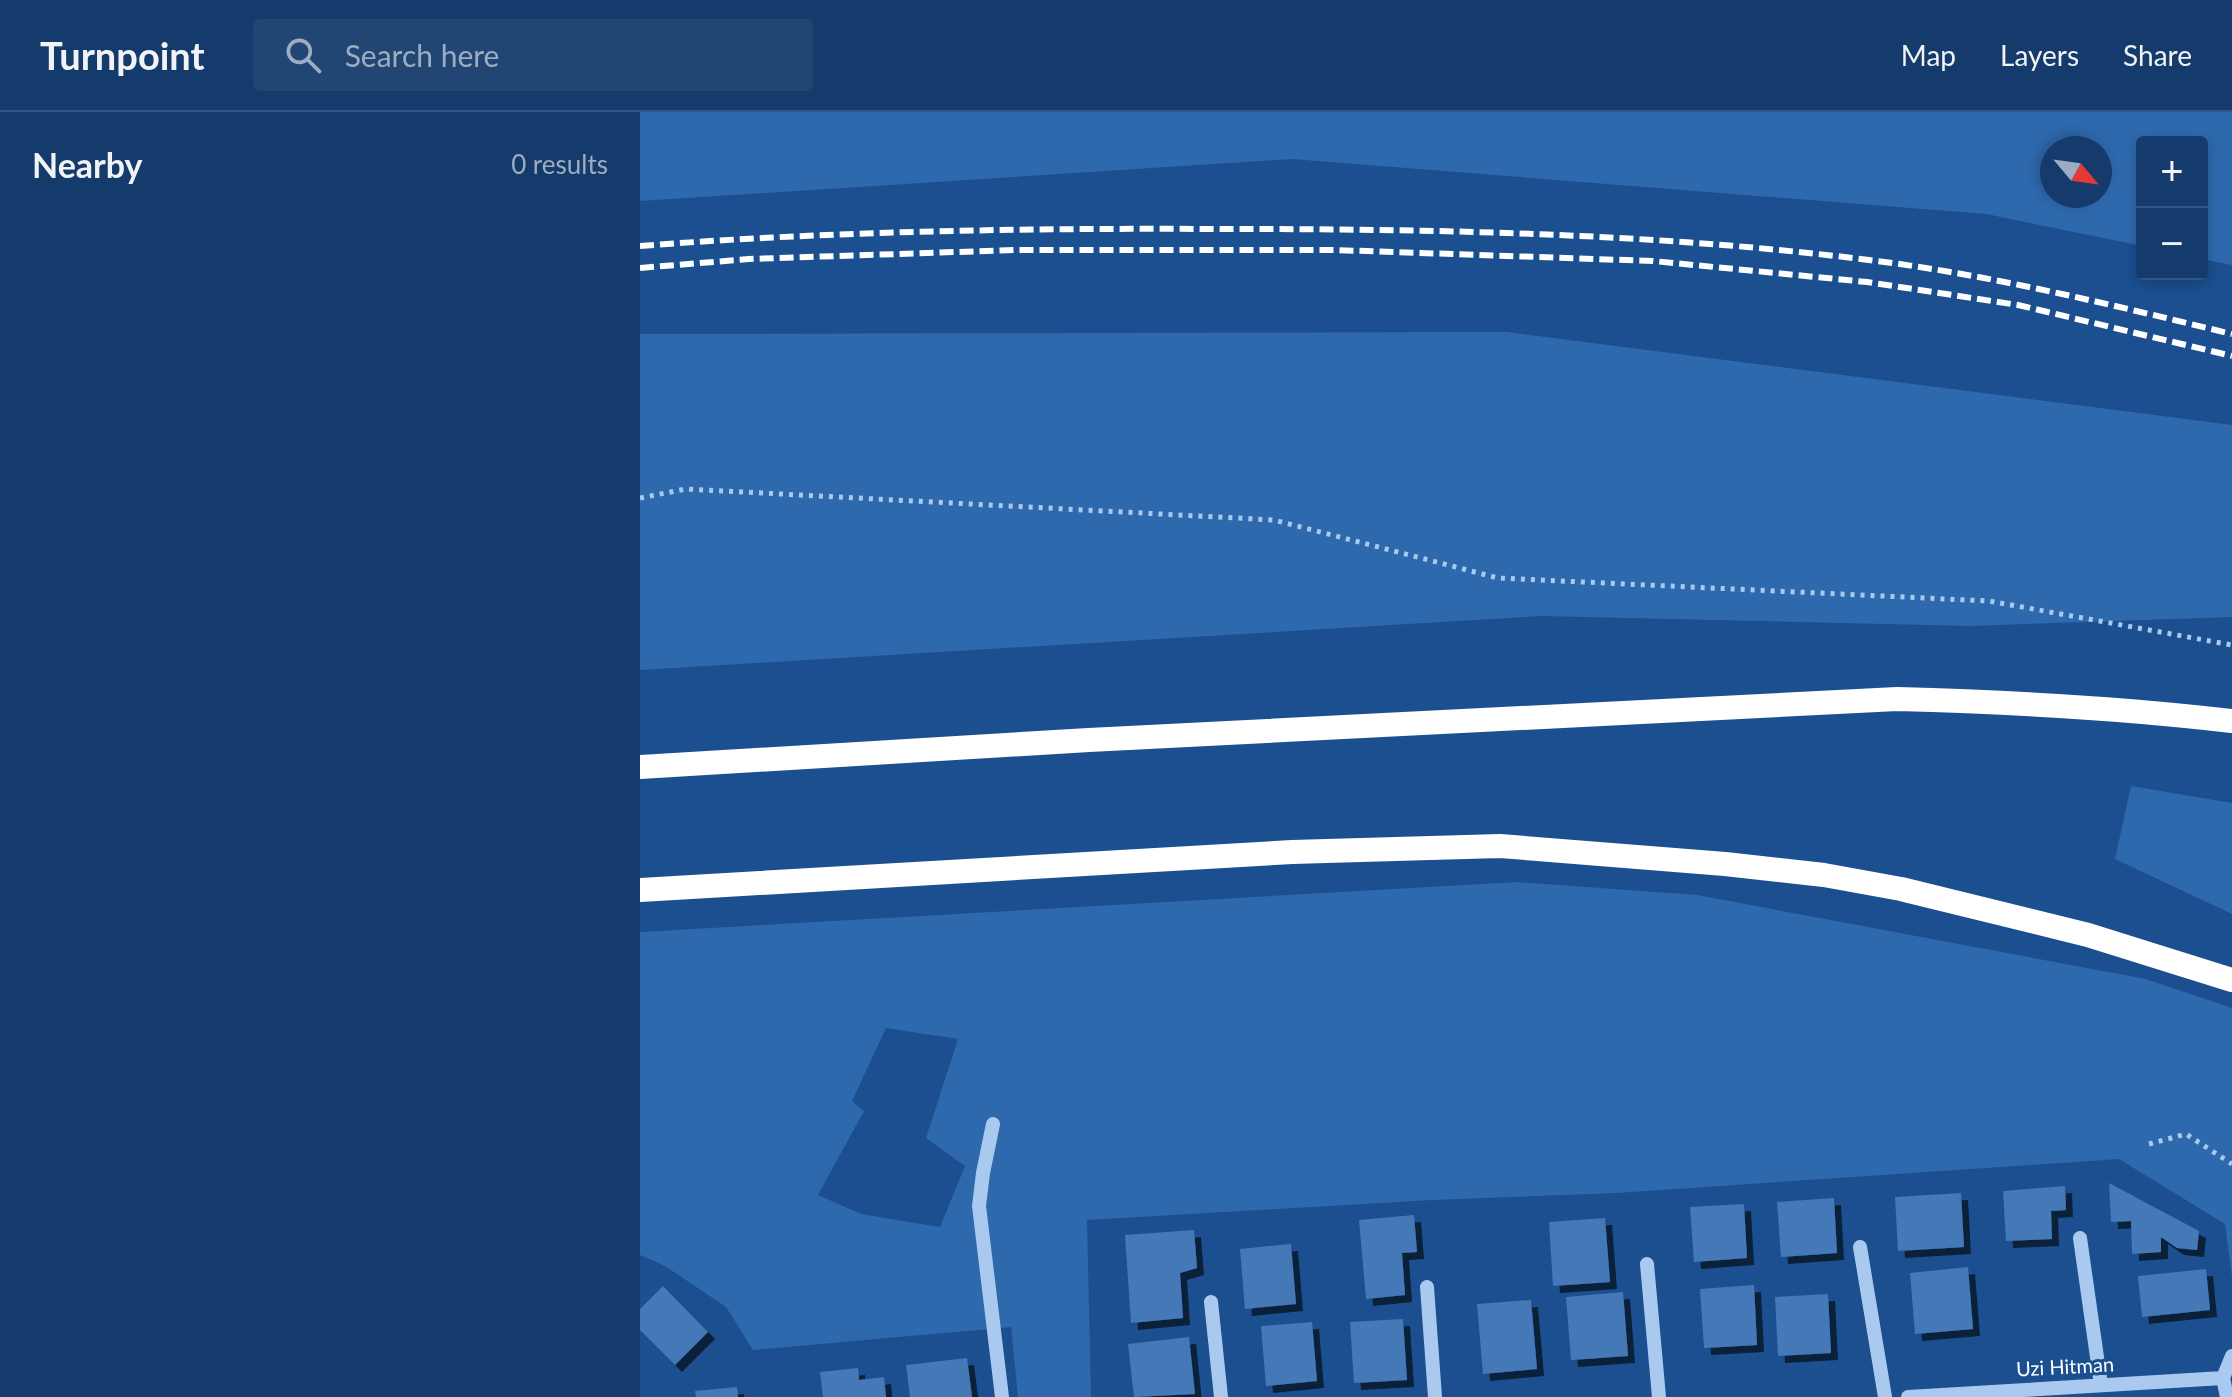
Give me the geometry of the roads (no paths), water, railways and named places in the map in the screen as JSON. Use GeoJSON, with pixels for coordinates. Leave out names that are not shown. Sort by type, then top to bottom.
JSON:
{"type":"FeatureCollection","features":[{"type":"Feature","properties":{"kind":"highway"},"geometry":{"type":"LineString","coordinates":[[640,767],[1105,739],[1897,699],[2064,705],[2232,721]]}},
{"type":"Feature","properties":{"kind":"highway"},"geometry":{"type":"LineString","coordinates":[[640,890],[1276,853],[1500,846],[1725,864],[1824,875],[1901,889],[2088,935],[2232,980]]}},
{"type":"Feature","properties":{"kind":"street"},"geometry":{"type":"LineString","coordinates":[[993,1124],[979,1206],[1002,1397]]}},
{"type":"Feature","properties":{"kind":"street"},"geometry":{"type":"LineString","coordinates":[[2080,1238],[2101,1385]]}},
{"type":"Feature","properties":{"kind":"street"},"geometry":{"type":"LineString","coordinates":[[1860,1247],[1885,1397]]}},
{"type":"Feature","properties":{"kind":"street"},"geometry":{"type":"LineString","coordinates":[[1647,1264],[1659,1397]]}},
{"type":"Feature","properties":{"kind":"street"},"geometry":{"type":"LineString","coordinates":[[1427,1287],[1435,1397]]}},
{"type":"Feature","properties":{"kind":"street"},"geometry":{"type":"LineString","coordinates":[[1211,1302],[1221,1397]]}},
{"type":"Feature","properties":{"kind":"street"},"geometry":{"type":"LineString","coordinates":[[2227,1397],[2223,1378],[2232,1356]]}},
{"type":"Feature","properties":{"kind":"street","name":"Uzi Hitman"},"geometry":{"type":"LineString","coordinates":[[1908,1397],[2223,1378]]}},
{"type":"Feature","properties":{"kind":"railway"},"geometry":{"type":"LineString","coordinates":[[640,246],[857,234],[1074,229],[1381,230],[1626,238],[1788,251],[1915,266],[2052,292],[2232,334]]}},
{"type":"Feature","properties":{"kind":"railway"},"geometry":{"type":"LineString","coordinates":[[640,268],[749,259],[1016,250],[1335,250],[1653,261],[1867,282],[2018,305],[2232,356]]}}]}
